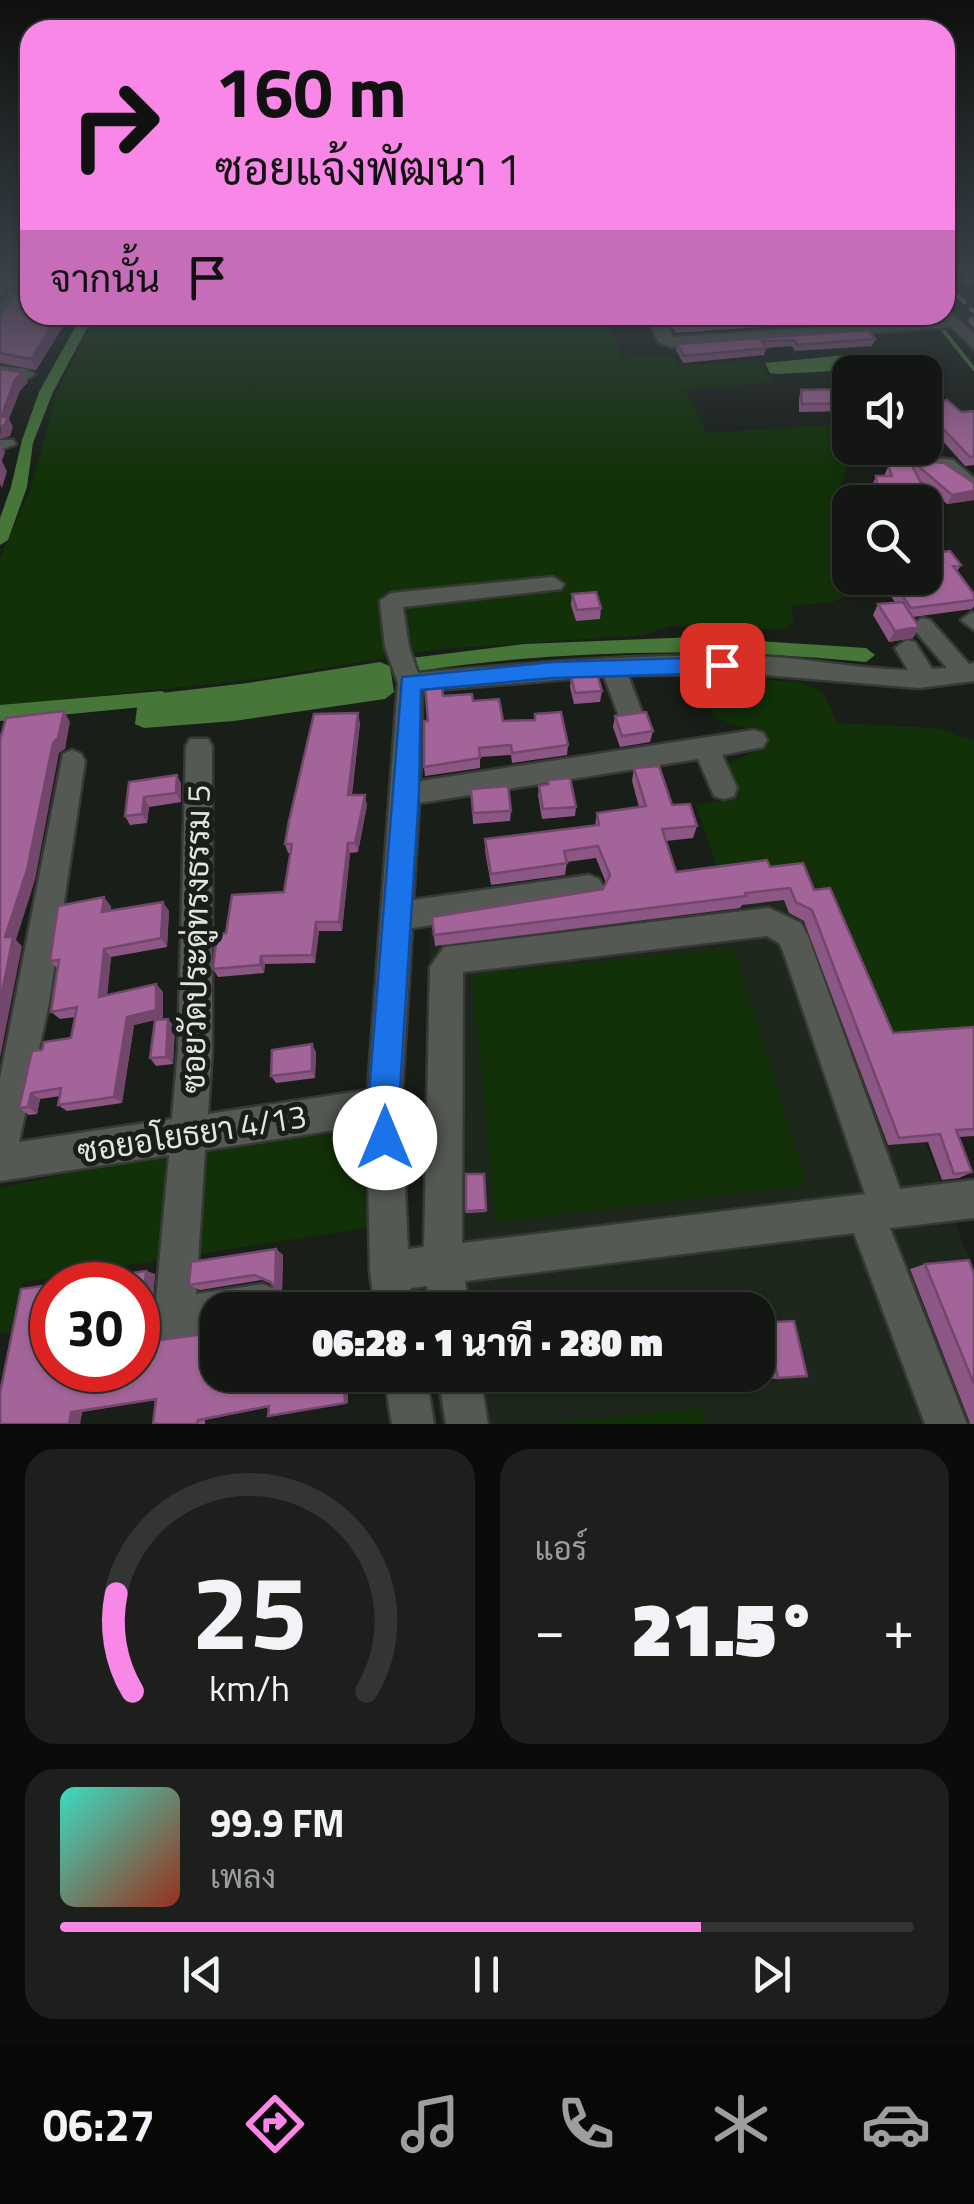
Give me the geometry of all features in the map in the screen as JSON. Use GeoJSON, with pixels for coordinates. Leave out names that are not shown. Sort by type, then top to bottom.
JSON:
{"type":"FeatureCollection","features":[{"type":"Feature","properties":{"kind":"street"},"geometry":{"type":"LineString","coordinates":[[0,371],[27,374]]}},
{"type":"Feature","properties":{"kind":"street"},"geometry":{"type":"LineString","coordinates":[[942,464],[974,488]]}},
{"type":"Feature","properties":{"kind":"street"},"geometry":{"type":"LineString","coordinates":[[392,1292],[384,1106],[410,683],[398,646],[391,601],[554,584]]}},
{"type":"Feature","properties":{"kind":"street"},"geometry":{"type":"LineString","coordinates":[[922,626],[969,673]]}},
{"type":"Feature","properties":{"kind":"street"},"geometry":{"type":"LineString","coordinates":[[907,648],[925,679]]}},
{"type":"Feature","properties":{"kind":"street"},"geometry":{"type":"LineString","coordinates":[[410,683],[613,667],[755,664],[925,679],[969,673]]}},
{"type":"Feature","properties":{"kind":"street"},"geometry":{"type":"LineString","coordinates":[[613,667],[630,715]]}},
{"type":"Feature","properties":{"kind":"street"},"geometry":{"type":"LineString","coordinates":[[406,794],[754,740]]}},
{"type":"Feature","properties":{"kind":"street","name":"ซอยวัดประดู่ทรงธรรม 5"},"geometry":{"type":"LineString","coordinates":[[160,1299],[191,1132],[200,863],[199,746]]}},
{"type":"Feature","properties":{"kind":"street"},"geometry":{"type":"LineString","coordinates":[[706,749],[724,788]]}},
{"type":"Feature","properties":{"kind":"street"},"geometry":{"type":"LineString","coordinates":[[0,1146],[24,1059],[72,761]]}},
{"type":"Feature","properties":{"kind":"street"},"geometry":{"type":"LineString","coordinates":[[397,916],[589,888]]}},
{"type":"Feature","properties":{"kind":"street"},"geometry":{"type":"LineString","coordinates":[[448,1292],[444,1264],[446,966],[454,958],[769,922],[782,926],[796,946],[946,1424]]}},
{"type":"Feature","properties":{"kind":"street","name":"ซอยอโยธยา 4/13"},"geometry":{"type":"LineString","coordinates":[[0,1163],[384,1106]]}},
{"type":"Feature","properties":{"kind":"street"},"geometry":{"type":"LineString","coordinates":[[389,1271],[961,1201]]}},
{"type":"Feature","properties":{"kind":"street"},"geometry":{"type":"LineString","coordinates":[[160,1319],[200,1313]]}},
{"type":"Feature","properties":{"kind":"street"},"geometry":{"type":"LineString","coordinates":[[408,1392],[413,1424]]}},
{"type":"Feature","properties":{"kind":"street"},"geometry":{"type":"LineString","coordinates":[[462,1392],[467,1424]]}},
{"type":"Feature","properties":{"kind":"shaded area"},"geometry":{"type":"Polygon","coordinates":[[[83,341],[615,341],[623,358],[672,355],[678,366],[758,360],[772,382],[685,389],[707,433],[830,425],[832,465],[848,465],[842,485],[832,485],[832,595],[849,595],[832,602],[792,606],[793,623],[782,630],[669,626],[643,635],[441,649],[249,680],[0,706],[0,559],[31,487],[57,392],[83,341]]]}},
{"type":"Feature","properties":{"kind":"shaded area"},"geometry":{"type":"Polygon","coordinates":[[[832,356],[832,371],[777,374],[770,373],[765,363],[832,356]]]}},
{"type":"Feature","properties":{"kind":"shaded area"},"geometry":{"type":"Polygon","coordinates":[[[380,662],[390,666],[394,692],[385,699],[234,721],[144,728],[135,724],[138,699],[144,695],[380,662]]]}},
{"type":"Feature","properties":{"kind":"shaded area"},"geometry":{"type":"Polygon","coordinates":[[[742,677],[802,683],[823,692],[837,723],[935,728],[974,741],[974,1030],[882,1033],[809,864],[720,876],[696,805],[726,800],[715,789],[714,770],[767,746],[762,733],[714,718],[706,696],[720,681],[742,677]]]}},
{"type":"Feature","properties":{"kind":"shaded area"},"geometry":{"type":"Polygon","coordinates":[[[809,864],[904,1085],[974,1272],[974,1424],[441,1424],[436,1392],[775,1392],[775,1292],[424,1292],[430,917],[809,864]]]}},
{"type":"Feature","properties":{"kind":"shaded area"},"geometry":{"type":"Polygon","coordinates":[[[734,948],[807,1185],[496,1222],[472,974],[734,948]]]}},
{"type":"Feature","properties":{"kind":"shaded area"},"geometry":{"type":"Polygon","coordinates":[[[339,1130],[360,1156],[370,1227],[149,1262],[30,1262],[30,1281],[23,1282],[13,1332],[0,1334],[0,1188],[152,1155],[339,1130]]]}},
{"type":"Feature","properties":{"kind":"shaded area"},"geometry":{"type":"Polygon","coordinates":[[[703,1408],[706,1424],[546,1424],[703,1408]]]}},
{"type":"Feature","properties":{"kind":"building"},"geometry":{"type":"Polygon","coordinates":[[[0,341],[42,341],[31,359],[0,353],[0,341]]]}},
{"type":"Feature","properties":{"kind":"building"},"geometry":{"type":"Polygon","coordinates":[[[762,341],[766,348],[684,356],[678,344],[762,341]]]}},
{"type":"Feature","properties":{"kind":"building"},"geometry":{"type":"Polygon","coordinates":[[[795,341],[843,341],[797,345],[795,341]]]}},
{"type":"Feature","properties":{"kind":"building"},"geometry":{"type":"Polygon","coordinates":[[[0,369],[23,372],[15,380],[1,417],[8,416],[5,425],[0,426],[0,369]]]}},
{"type":"Feature","properties":{"kind":"building"},"geometry":{"type":"Polygon","coordinates":[[[832,389],[832,403],[802,404],[801,390],[832,389]]]}},
{"type":"Feature","properties":{"kind":"building"},"geometry":{"type":"Polygon","coordinates":[[[947,400],[961,412],[974,411],[974,457],[942,427],[942,401],[947,400]]]}},
{"type":"Feature","properties":{"kind":"building"},"geometry":{"type":"Polygon","coordinates":[[[944,463],[974,483],[974,491],[952,495],[917,465],[944,463]]]}},
{"type":"Feature","properties":{"kind":"building"},"geometry":{"type":"Polygon","coordinates":[[[888,465],[912,465],[922,485],[877,485],[876,476],[892,476],[888,465]]]}},
{"type":"Feature","properties":{"kind":"building"},"geometry":{"type":"Polygon","coordinates":[[[950,551],[961,565],[953,566],[974,594],[974,600],[911,608],[902,595],[942,595],[942,552],[950,551]]]}},
{"type":"Feature","properties":{"kind":"building"},"geometry":{"type":"Polygon","coordinates":[[[596,592],[601,608],[577,610],[572,594],[596,592]]]}},
{"type":"Feature","properties":{"kind":"building"},"geometry":{"type":"Polygon","coordinates":[[[903,602],[919,627],[895,631],[878,604],[903,602]]]}},
{"type":"Feature","properties":{"kind":"building"},"geometry":{"type":"Polygon","coordinates":[[[597,674],[602,691],[575,693],[571,676],[597,674]]]}},
{"type":"Feature","properties":{"kind":"building"},"geometry":{"type":"Polygon","coordinates":[[[441,683],[443,696],[472,694],[473,701],[499,699],[503,721],[535,720],[535,714],[561,712],[568,745],[512,753],[511,745],[479,748],[480,758],[424,767],[424,721],[428,721],[425,684],[441,683]]]}},
{"type":"Feature","properties":{"kind":"building"},"geometry":{"type":"Polygon","coordinates":[[[64,711],[58,738],[53,743],[27,870],[5,937],[13,937],[0,1002],[0,740],[6,718],[64,711]]]}},
{"type":"Feature","properties":{"kind":"building"},"geometry":{"type":"Polygon","coordinates":[[[646,712],[653,731],[622,736],[615,716],[646,712]]]}},
{"type":"Feature","properties":{"kind":"building"},"geometry":{"type":"Polygon","coordinates":[[[358,713],[348,795],[365,795],[355,843],[348,843],[339,922],[316,922],[312,955],[261,956],[260,965],[213,969],[217,934],[226,933],[232,895],[284,892],[292,844],[285,844],[314,714],[358,713]]]}},
{"type":"Feature","properties":{"kind":"building"},"geometry":{"type":"Polygon","coordinates":[[[659,766],[672,805],[690,804],[697,826],[662,829],[676,872],[767,860],[770,867],[803,863],[814,890],[830,888],[893,1033],[974,1027],[974,1129],[956,1130],[972,1172],[954,1174],[940,1134],[899,1138],[812,910],[796,902],[790,888],[434,935],[432,917],[603,889],[610,875],[598,846],[564,851],[567,863],[491,874],[485,839],[599,825],[597,813],[646,806],[634,768],[659,766]]]}},
{"type":"Feature","properties":{"kind":"building"},"geometry":{"type":"Polygon","coordinates":[[[177,775],[176,793],[144,797],[142,814],[125,816],[129,782],[177,775]]]}},
{"type":"Feature","properties":{"kind":"building"},"geometry":{"type":"Polygon","coordinates":[[[570,778],[576,807],[543,809],[539,786],[549,784],[548,780],[570,778]]]}},
{"type":"Feature","properties":{"kind":"building"},"geometry":{"type":"Polygon","coordinates":[[[508,786],[511,811],[473,813],[471,789],[508,786]]]}},
{"type":"Feature","properties":{"kind":"building"},"geometry":{"type":"Polygon","coordinates":[[[104,897],[102,912],[163,902],[161,938],[104,949],[99,997],[156,984],[156,1010],[127,1017],[114,1097],[58,1105],[61,1088],[31,1093],[28,1107],[19,1108],[32,1051],[42,1050],[44,1042],[71,1038],[77,1007],[51,1012],[59,960],[50,961],[58,906],[104,897]]]}},
{"type":"Feature","properties":{"kind":"building"},"geometry":{"type":"Polygon","coordinates":[[[168,1019],[166,1057],[150,1058],[155,1020],[168,1019]]]}},
{"type":"Feature","properties":{"kind":"building"},"geometry":{"type":"Polygon","coordinates":[[[312,1044],[312,1071],[271,1076],[272,1050],[312,1044]]]}},
{"type":"Feature","properties":{"kind":"building"},"geometry":{"type":"Polygon","coordinates":[[[466,1174],[484,1174],[486,1210],[466,1211],[466,1174]]]}},
{"type":"Feature","properties":{"kind":"building"},"geometry":{"type":"Polygon","coordinates":[[[276,1249],[275,1288],[254,1275],[189,1285],[191,1262],[276,1249]]]}},
{"type":"Feature","properties":{"kind":"building"},"geometry":{"type":"Polygon","coordinates":[[[969,1260],[974,1274],[974,1384],[925,1264],[969,1260]]]}},
{"type":"Feature","properties":{"kind":"building"},"geometry":{"type":"Polygon","coordinates":[[[30,1288],[30,1392],[160,1392],[160,1340],[200,1335],[200,1392],[345,1392],[345,1403],[268,1416],[269,1406],[198,1420],[197,1424],[153,1424],[156,1399],[71,1412],[69,1424],[0,1424],[0,1393],[21,1289],[30,1288]]]}},
{"type":"Feature","properties":{"kind":"building"},"geometry":{"type":"Polygon","coordinates":[[[794,1321],[807,1376],[778,1378],[775,1322],[794,1321]]]}},
{"type":"Feature","properties":{"kind":"waterway"},"geometry":{"type":"LineString","coordinates":[[29,440],[46,392],[74,341]]}},
{"type":"Feature","properties":{"kind":"waterway"},"geometry":{"type":"LineString","coordinates":[[952,341],[974,369]]}},
{"type":"Feature","properties":{"kind":"waterway"},"geometry":{"type":"LineString","coordinates":[[0,540],[19,487],[27,446]]}},
{"type":"Feature","properties":{"kind":"waterway"},"geometry":{"type":"LineString","coordinates":[[411,665],[524,650],[638,644],[753,646],[866,655]]}},
{"type":"Feature","properties":{"kind":"waterway"},"geometry":{"type":"LineString","coordinates":[[0,713],[162,698]]}},
{"type":"Feature","properties":{"kind":"route"},"geometry":{"type":"LineString","coordinates":[[385,1138],[410,683],[553,670],[722,665]]}}]}
